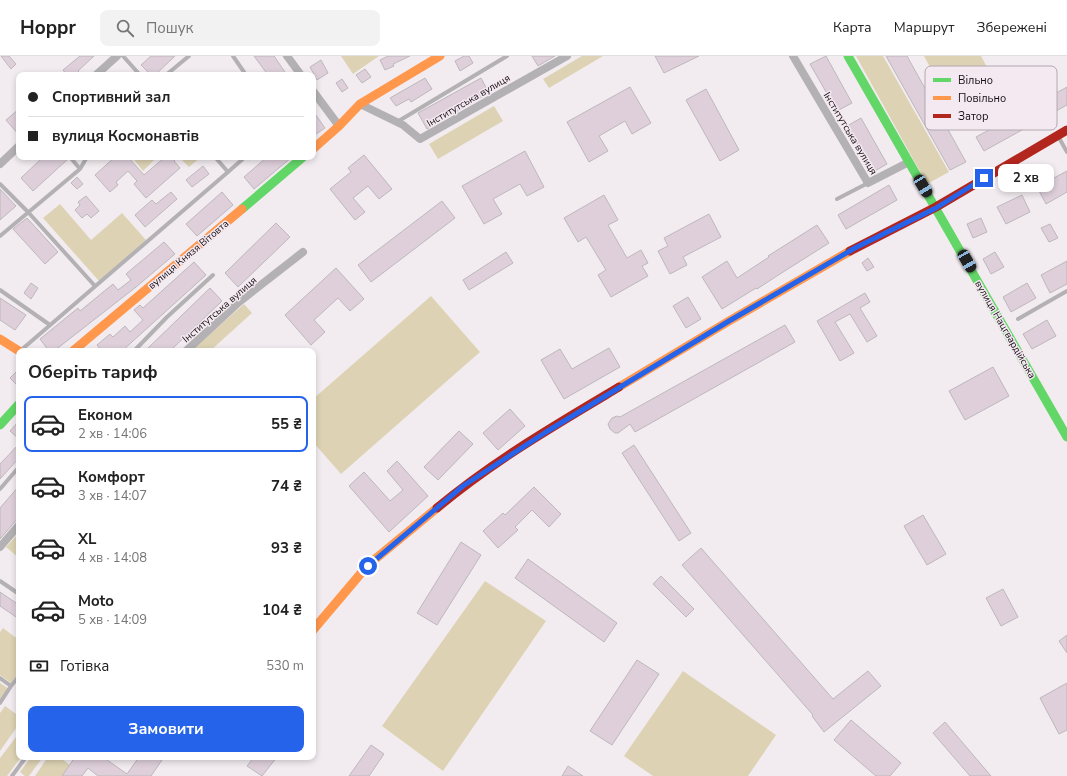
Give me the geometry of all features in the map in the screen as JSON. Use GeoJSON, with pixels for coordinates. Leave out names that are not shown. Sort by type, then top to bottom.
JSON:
{"type":"FeatureCollection","features":[{"type":"Feature","properties":{"kind":"street"},"geometry":{"type":"LineString","coordinates":[[99,72],[117,56]]}},
{"type":"Feature","properties":{"kind":"street"},"geometry":{"type":"LineString","coordinates":[[287,56],[299,72]]}},
{"type":"Feature","properties":{"kind":"street"},"geometry":{"type":"LineString","coordinates":[[316,146],[339,126],[360,104],[440,56]]}},
{"type":"Feature","properties":{"kind":"street","name":"Інститутська вулиця"},"geometry":{"type":"LineString","coordinates":[[360,104],[403,125],[420,140],[567,56]]}},
{"type":"Feature","properties":{"kind":"street","name":"вулиця Нацгвардійська"},"geometry":{"type":"LineString","coordinates":[[848,56],[1067,437]]}},
{"type":"Feature","properties":{"kind":"street","name":"Інститутська вулиця"},"geometry":{"type":"LineString","coordinates":[[795,57],[868,183],[909,162]]}},
{"type":"Feature","properties":{"kind":"street"},"geometry":{"type":"LineString","coordinates":[[316,95],[339,126]]}},
{"type":"Feature","properties":{"kind":"street"},"geometry":{"type":"LineString","coordinates":[[316,627],[368,566],[463,486],[546,432],[729,321],[855,248],[936,208],[960,192],[1067,130]]}},
{"type":"Feature","properties":{"kind":"street"},"geometry":{"type":"LineString","coordinates":[[0,164],[16,149]]}},
{"type":"Feature","properties":{"kind":"street","name":"вулиця Князя Вітовта"},"geometry":{"type":"LineString","coordinates":[[77,348],[299,160]]}},
{"type":"Feature","properties":{"kind":"street","name":"Інститутська вулиця"},"geometry":{"type":"LineString","coordinates":[[189,348],[239,302],[303,252]]}},
{"type":"Feature","properties":{"kind":"street"},"geometry":{"type":"LineString","coordinates":[[0,339],[16,349]]}},
{"type":"Feature","properties":{"kind":"street"},"geometry":{"type":"LineString","coordinates":[[0,425],[16,407]]}},
{"type":"Feature","properties":{"kind":"street"},"geometry":{"type":"LineString","coordinates":[[0,548],[16,529]]}},
{"type":"Feature","properties":{"kind":"lane"},"geometry":{"type":"LineString","coordinates":[[123,56],[137,72]]}},
{"type":"Feature","properties":{"kind":"lane"},"geometry":{"type":"LineString","coordinates":[[170,72],[189,56]]}},
{"type":"Feature","properties":{"kind":"lane"},"geometry":{"type":"LineString","coordinates":[[233,56],[244,72]]}},
{"type":"Feature","properties":{"kind":"lane"},"geometry":{"type":"LineString","coordinates":[[397,122],[507,56]]}},
{"type":"Feature","properties":{"kind":"lane"},"geometry":{"type":"LineString","coordinates":[[1058,135],[1067,152]]}},
{"type":"Feature","properties":{"kind":"lane"},"geometry":{"type":"LineString","coordinates":[[72,160],[80,169]]}},
{"type":"Feature","properties":{"kind":"lane"},"geometry":{"type":"LineString","coordinates":[[0,236],[80,169],[85,160]]}},
{"type":"Feature","properties":{"kind":"lane"},"geometry":{"type":"LineString","coordinates":[[218,160],[228,172]]}},
{"type":"Feature","properties":{"kind":"lane"},"geometry":{"type":"LineString","coordinates":[[23,348],[242,160]]}},
{"type":"Feature","properties":{"kind":"lane"},"geometry":{"type":"LineString","coordinates":[[837,199],[868,183]]}},
{"type":"Feature","properties":{"kind":"lane"},"geometry":{"type":"LineString","coordinates":[[0,184],[28,212],[95,286]]}},
{"type":"Feature","properties":{"kind":"lane"},"geometry":{"type":"LineString","coordinates":[[137,348],[167,317],[213,275]]}},
{"type":"Feature","properties":{"kind":"lane"},"geometry":{"type":"LineString","coordinates":[[0,290],[50,325]]}},
{"type":"Feature","properties":{"kind":"lane"},"geometry":{"type":"LineString","coordinates":[[1018,319],[1067,291]]}},
{"type":"Feature","properties":{"kind":"lane"},"geometry":{"type":"LineString","coordinates":[[0,489],[16,470]]}},
{"type":"Feature","properties":{"kind":"lane"},"geometry":{"type":"LineString","coordinates":[[0,581],[16,592]]}},
{"type":"Feature","properties":{"kind":"lane"},"geometry":{"type":"LineString","coordinates":[[0,678],[11,686]]}},
{"type":"Feature","properties":{"kind":"lane"},"geometry":{"type":"LineString","coordinates":[[0,703],[16,680]]}},
{"type":"Feature","properties":{"kind":"lane"},"geometry":{"type":"LineString","coordinates":[[12,776],[24,760]]}},
{"type":"Feature","properties":{"kind":"shaded area"},"geometry":{"type":"Polygon","coordinates":[[[341,56],[379,56],[353,74],[341,56]]]}},
{"type":"Feature","properties":{"kind":"shaded area"},"geometry":{"type":"Polygon","coordinates":[[[582,56],[603,56],[549,88],[543,79],[582,56]]]}},
{"type":"Feature","properties":{"kind":"shaded area"},"geometry":{"type":"Polygon","coordinates":[[[856,56],[883,56],[949,172],[927,184],[856,56]]]}},
{"type":"Feature","properties":{"kind":"shaded area"},"geometry":{"type":"Polygon","coordinates":[[[924,56],[981,56],[986,66],[929,66],[924,56]]]}},
{"type":"Feature","properties":{"kind":"shaded area"},"geometry":{"type":"Polygon","coordinates":[[[494,106],[503,121],[438,159],[429,144],[494,106]]]}},
{"type":"Feature","properties":{"kind":"shaded area"},"geometry":{"type":"Polygon","coordinates":[[[134,160],[154,160],[143,171],[134,160]]]}},
{"type":"Feature","properties":{"kind":"shaded area"},"geometry":{"type":"Polygon","coordinates":[[[182,160],[197,160],[189,167],[182,160]]]}},
{"type":"Feature","properties":{"kind":"shaded area"},"geometry":{"type":"Polygon","coordinates":[[[60,204],[91,240],[122,213],[146,240],[99,281],[43,218],[60,204]]]}},
{"type":"Feature","properties":{"kind":"shaded area"},"geometry":{"type":"Polygon","coordinates":[[[431,296],[480,352],[341,474],[316,445],[316,396],[431,296]]]}},
{"type":"Feature","properties":{"kind":"shaded area"},"geometry":{"type":"Polygon","coordinates":[[[244,304],[252,313],[213,348],[194,348],[244,304]]]}},
{"type":"Feature","properties":{"kind":"shaded area"},"geometry":{"type":"Polygon","coordinates":[[[16,536],[16,555],[6,547],[16,536]]]}},
{"type":"Feature","properties":{"kind":"shaded area"},"geometry":{"type":"Polygon","coordinates":[[[485,581],[546,621],[443,771],[382,726],[485,581]]]}},
{"type":"Feature","properties":{"kind":"shaded area"},"geometry":{"type":"Polygon","coordinates":[[[3,628],[16,638],[16,676],[11,683],[0,675],[0,632],[3,628]]]}},
{"type":"Feature","properties":{"kind":"shaded area"},"geometry":{"type":"Polygon","coordinates":[[[683,671],[776,735],[748,776],[653,776],[624,756],[683,671]]]}},
{"type":"Feature","properties":{"kind":"shaded area"},"geometry":{"type":"Polygon","coordinates":[[[0,683],[9,689],[0,703],[0,683]]]}},
{"type":"Feature","properties":{"kind":"shaded area"},"geometry":{"type":"Polygon","coordinates":[[[5,706],[16,714],[16,728],[0,751],[0,713],[5,706]]]}},
{"type":"Feature","properties":{"kind":"shaded area"},"geometry":{"type":"Polygon","coordinates":[[[16,737],[16,760],[19,760],[7,776],[0,776],[0,758],[16,737]]]}},
{"type":"Feature","properties":{"kind":"shaded area"},"geometry":{"type":"Polygon","coordinates":[[[29,760],[41,760],[29,776],[25,776],[20,772],[29,760]]]}},
{"type":"Feature","properties":{"kind":"shaded area"},"geometry":{"type":"Polygon","coordinates":[[[46,760],[63,760],[70,765],[62,776],[35,776],[46,760]]]}},
{"type":"Feature","properties":{"kind":"building"},"geometry":{"type":"Polygon","coordinates":[[[1,56],[9,56],[16,64],[11,69],[1,56]]]}},
{"type":"Feature","properties":{"kind":"building"},"geometry":{"type":"Polygon","coordinates":[[[80,56],[94,56],[78,71],[79,72],[65,72],[63,70],[80,56]]]}},
{"type":"Feature","properties":{"kind":"building"},"geometry":{"type":"Polygon","coordinates":[[[151,56],[175,56],[158,72],[148,72],[141,65],[151,56]]]}},
{"type":"Feature","properties":{"kind":"building"},"geometry":{"type":"Polygon","coordinates":[[[254,56],[274,56],[285,72],[266,72],[254,56]]]}},
{"type":"Feature","properties":{"kind":"building"},"geometry":{"type":"Polygon","coordinates":[[[388,56],[410,56],[393,64],[394,66],[385,70],[380,60],[388,56]]]}},
{"type":"Feature","properties":{"kind":"building"},"geometry":{"type":"Polygon","coordinates":[[[464,56],[469,56],[473,63],[460,71],[455,61],[464,56]]]}},
{"type":"Feature","properties":{"kind":"building"},"geometry":{"type":"Polygon","coordinates":[[[532,56],[555,56],[538,66],[532,56]]]}},
{"type":"Feature","properties":{"kind":"building"},"geometry":{"type":"Polygon","coordinates":[[[655,56],[699,56],[664,73],[655,56]]]}},
{"type":"Feature","properties":{"kind":"building"},"geometry":{"type":"Polygon","coordinates":[[[826,56],[852,103],[837,111],[810,64],[826,56]]]}},
{"type":"Feature","properties":{"kind":"building"},"geometry":{"type":"Polygon","coordinates":[[[886,56],[907,56],[925,88],[925,125],[886,56]]]}},
{"type":"Feature","properties":{"kind":"building"},"geometry":{"type":"Polygon","coordinates":[[[321,60],[328,73],[317,80],[316,72],[313,72],[310,67],[321,60]]]}},
{"type":"Feature","properties":{"kind":"building"},"geometry":{"type":"Polygon","coordinates":[[[365,69],[371,77],[362,83],[356,75],[365,69]]]}},
{"type":"Feature","properties":{"kind":"building"},"geometry":{"type":"Polygon","coordinates":[[[425,78],[432,89],[411,102],[409,99],[396,106],[390,98],[425,78]]]}},
{"type":"Feature","properties":{"kind":"building"},"geometry":{"type":"Polygon","coordinates":[[[481,78],[489,93],[427,129],[418,113],[481,78]]]}},
{"type":"Feature","properties":{"kind":"building"},"geometry":{"type":"Polygon","coordinates":[[[342,79],[348,88],[342,92],[336,83],[342,79]]]}},
{"type":"Feature","properties":{"kind":"building"},"geometry":{"type":"Polygon","coordinates":[[[630,87],[651,123],[632,134],[625,121],[599,136],[608,151],[589,162],[567,122],[630,87]]]}},
{"type":"Feature","properties":{"kind":"building"},"geometry":{"type":"Polygon","coordinates":[[[1067,87],[1067,105],[1057,111],[1057,92],[1067,87]]]}},
{"type":"Feature","properties":{"kind":"building"},"geometry":{"type":"Polygon","coordinates":[[[706,89],[739,150],[720,161],[686,100],[706,89]]]}},
{"type":"Feature","properties":{"kind":"building"},"geometry":{"type":"Polygon","coordinates":[[[16,112],[16,132],[6,120],[16,112]]]}},
{"type":"Feature","properties":{"kind":"building"},"geometry":{"type":"Polygon","coordinates":[[[316,115],[325,128],[316,134],[316,115]]]}},
{"type":"Feature","properties":{"kind":"building"},"geometry":{"type":"Polygon","coordinates":[[[861,118],[887,164],[873,172],[847,126],[861,118]]]}},
{"type":"Feature","properties":{"kind":"building"},"geometry":{"type":"Polygon","coordinates":[[[928,130],[948,130],[966,162],[950,170],[928,130]]]}},
{"type":"Feature","properties":{"kind":"building"},"geometry":{"type":"Polygon","coordinates":[[[989,130],[1022,130],[984,151],[976,137],[989,130]]]}},
{"type":"Feature","properties":{"kind":"building"},"geometry":{"type":"Polygon","coordinates":[[[525,151],[544,187],[527,196],[520,184],[493,199],[502,214],[484,224],[462,186],[525,151]]]}},
{"type":"Feature","properties":{"kind":"building"},"geometry":{"type":"Polygon","coordinates":[[[364,155],[392,189],[379,199],[368,186],[353,198],[365,212],[355,220],[330,189],[351,172],[348,168],[364,155]]]}},
{"type":"Feature","properties":{"kind":"building"},"geometry":{"type":"Polygon","coordinates":[[[40,160],[67,160],[33,191],[21,178],[40,160]]]}},
{"type":"Feature","properties":{"kind":"building"},"geometry":{"type":"Polygon","coordinates":[[[112,160],[131,160],[144,175],[162,160],[175,160],[174,161],[180,168],[146,198],[134,184],[137,181],[128,171],[116,182],[118,185],[110,192],[95,175],[112,160]]]}},
{"type":"Feature","properties":{"kind":"building"},"geometry":{"type":"Polygon","coordinates":[[[264,160],[288,160],[254,189],[244,177],[264,160]]]}},
{"type":"Feature","properties":{"kind":"building"},"geometry":{"type":"Polygon","coordinates":[[[203,166],[209,174],[192,187],[186,180],[203,166]]]}},
{"type":"Feature","properties":{"kind":"building"},"geometry":{"type":"Polygon","coordinates":[[[1067,171],[1067,192],[1046,204],[1037,187],[1067,171]]]}},
{"type":"Feature","properties":{"kind":"building"},"geometry":{"type":"Polygon","coordinates":[[[77,177],[83,184],[77,189],[71,183],[77,177]]]}},
{"type":"Feature","properties":{"kind":"building"},"geometry":{"type":"Polygon","coordinates":[[[889,185],[897,200],[846,229],[838,215],[889,185]]]}},
{"type":"Feature","properties":{"kind":"building"},"geometry":{"type":"Polygon","coordinates":[[[0,189],[16,206],[0,220],[0,189]]]}},
{"type":"Feature","properties":{"kind":"building"},"geometry":{"type":"Polygon","coordinates":[[[171,192],[177,199],[145,227],[135,215],[152,200],[156,204],[171,192]]]}},
{"type":"Feature","properties":{"kind":"building"},"geometry":{"type":"Polygon","coordinates":[[[222,192],[233,205],[197,236],[186,224],[222,192]]]}},
{"type":"Feature","properties":{"kind":"building"},"geometry":{"type":"Polygon","coordinates":[[[604,195],[618,220],[608,225],[627,258],[641,250],[648,263],[642,266],[648,276],[611,297],[598,275],[606,270],[586,237],[578,242],[564,218],[604,195]]]}},
{"type":"Feature","properties":{"kind":"building"},"geometry":{"type":"Polygon","coordinates":[[[1022,195],[1030,212],[1006,224],[997,207],[1022,195]]]}},
{"type":"Feature","properties":{"kind":"building"},"geometry":{"type":"Polygon","coordinates":[[[86,196],[99,211],[91,218],[87,214],[82,218],[75,210],[80,205],[78,202],[86,196]]]}},
{"type":"Feature","properties":{"kind":"building"},"geometry":{"type":"Polygon","coordinates":[[[442,201],[455,218],[371,282],[358,265],[442,201]]]}},
{"type":"Feature","properties":{"kind":"building"},"geometry":{"type":"Polygon","coordinates":[[[709,214],[721,237],[683,257],[687,265],[670,274],[658,251],[668,246],[664,238],[709,214]]]}},
{"type":"Feature","properties":{"kind":"building"},"geometry":{"type":"Polygon","coordinates":[[[27,218],[58,252],[45,264],[13,229],[27,218]]]}},
{"type":"Feature","properties":{"kind":"building"},"geometry":{"type":"Polygon","coordinates":[[[981,218],[987,232],[973,238],[967,224],[981,218]]]}},
{"type":"Feature","properties":{"kind":"building"},"geometry":{"type":"Polygon","coordinates":[[[276,223],[290,237],[238,287],[225,273],[276,223]]]}},
{"type":"Feature","properties":{"kind":"building"},"geometry":{"type":"Polygon","coordinates":[[[1050,224],[1058,238],[1049,242],[1041,228],[1050,224]]]}},
{"type":"Feature","properties":{"kind":"building"},"geometry":{"type":"Polygon","coordinates":[[[817,225],[829,243],[757,289],[756,288],[722,309],[702,277],[727,261],[737,278],[769,257],[768,256],[817,225]]]}},
{"type":"Feature","properties":{"kind":"building"},"geometry":{"type":"Polygon","coordinates":[[[164,242],[175,254],[136,287],[58,348],[47,348],[40,339],[78,308],[80,311],[113,284],[118,290],[131,280],[126,274],[164,242]]]}},
{"type":"Feature","properties":{"kind":"building"},"geometry":{"type":"Polygon","coordinates":[[[506,252],[513,263],[469,290],[463,280],[506,252]]]}},
{"type":"Feature","properties":{"kind":"building"},"geometry":{"type":"Polygon","coordinates":[[[995,252],[1004,267],[991,274],[983,259],[995,252]]]}},
{"type":"Feature","properties":{"kind":"building"},"geometry":{"type":"Polygon","coordinates":[[[868,258],[874,267],[867,271],[862,263],[868,258]]]}},
{"type":"Feature","properties":{"kind":"building"},"geometry":{"type":"Polygon","coordinates":[[[1067,261],[1067,284],[1050,293],[1041,275],[1067,261]]]}},
{"type":"Feature","properties":{"kind":"building"},"geometry":{"type":"Polygon","coordinates":[[[194,262],[206,275],[125,348],[100,348],[97,345],[110,334],[113,337],[125,326],[130,332],[143,320],[134,310],[140,305],[143,308],[194,262]]]}},
{"type":"Feature","properties":{"kind":"building"},"geometry":{"type":"Polygon","coordinates":[[[336,268],[364,299],[350,311],[338,298],[314,320],[325,332],[311,345],[285,315],[336,268]]]}},
{"type":"Feature","properties":{"kind":"building"},"geometry":{"type":"Polygon","coordinates":[[[31,283],[38,288],[31,299],[24,293],[31,283]]]}},
{"type":"Feature","properties":{"kind":"building"},"geometry":{"type":"Polygon","coordinates":[[[1027,283],[1036,298],[1011,312],[1003,297],[1027,283]]]}},
{"type":"Feature","properties":{"kind":"building"},"geometry":{"type":"Polygon","coordinates":[[[210,288],[222,301],[173,348],[148,348],[210,288]]]}},
{"type":"Feature","properties":{"kind":"building"},"geometry":{"type":"Polygon","coordinates":[[[865,293],[870,302],[860,308],[877,336],[867,342],[850,314],[835,322],[854,353],[840,361],[817,321],[865,293]]]}},
{"type":"Feature","properties":{"kind":"building"},"geometry":{"type":"Polygon","coordinates":[[[688,297],[701,319],[686,328],[673,306],[688,297]]]}},
{"type":"Feature","properties":{"kind":"building"},"geometry":{"type":"Polygon","coordinates":[[[0,298],[26,315],[15,330],[0,320],[0,298]]]}},
{"type":"Feature","properties":{"kind":"building"},"geometry":{"type":"Polygon","coordinates":[[[1047,320],[1056,336],[1032,349],[1023,334],[1047,320]]]}},
{"type":"Feature","properties":{"kind":"building"},"geometry":{"type":"Polygon","coordinates":[[[785,325],[795,342],[635,432],[630,424],[618,433],[615,433],[610,429],[608,424],[612,418],[617,416],[620,417],[785,325]]]}},
{"type":"Feature","properties":{"kind":"building"},"geometry":{"type":"Polygon","coordinates":[[[609,348],[620,367],[564,399],[541,360],[560,349],[572,369],[609,348]]]}},
{"type":"Feature","properties":{"kind":"building"},"geometry":{"type":"Polygon","coordinates":[[[993,367],[1009,396],[965,420],[949,391],[993,367]]]}},
{"type":"Feature","properties":{"kind":"building"},"geometry":{"type":"Polygon","coordinates":[[[16,372],[16,384],[10,378],[16,372]]]}},
{"type":"Feature","properties":{"kind":"building"},"geometry":{"type":"Polygon","coordinates":[[[510,409],[525,426],[498,450],[483,433],[510,409]]]}},
{"type":"Feature","properties":{"kind":"building"},"geometry":{"type":"Polygon","coordinates":[[[16,424],[16,436],[10,431],[16,424]]]}},
{"type":"Feature","properties":{"kind":"building"},"geometry":{"type":"Polygon","coordinates":[[[459,431],[473,444],[438,480],[424,467],[459,431]]]}},
{"type":"Feature","properties":{"kind":"building"},"geometry":{"type":"Polygon","coordinates":[[[634,445],[691,533],[679,541],[622,453],[634,445]]]}},
{"type":"Feature","properties":{"kind":"building"},"geometry":{"type":"Polygon","coordinates":[[[16,447],[16,461],[0,479],[0,464],[16,447]]]}},
{"type":"Feature","properties":{"kind":"building"},"geometry":{"type":"Polygon","coordinates":[[[397,461],[428,496],[389,532],[349,486],[364,472],[390,501],[403,490],[387,471],[397,461]]]}},
{"type":"Feature","properties":{"kind":"building"},"geometry":{"type":"Polygon","coordinates":[[[534,487],[561,514],[549,527],[532,510],[515,527],[518,530],[498,548],[483,531],[503,513],[505,515],[534,487]]]}},
{"type":"Feature","properties":{"kind":"building"},"geometry":{"type":"Polygon","coordinates":[[[16,489],[16,520],[0,539],[0,508],[16,489]]]}},
{"type":"Feature","properties":{"kind":"building"},"geometry":{"type":"Polygon","coordinates":[[[923,515],[946,554],[927,565],[904,526],[923,515]]]}},
{"type":"Feature","properties":{"kind":"building"},"geometry":{"type":"Polygon","coordinates":[[[461,542],[481,555],[437,625],[417,613],[461,542]]]}},
{"type":"Feature","properties":{"kind":"building"},"geometry":{"type":"Polygon","coordinates":[[[701,548],[833,699],[868,671],[881,686],[824,732],[812,716],[813,715],[682,565],[701,548]]]}},
{"type":"Feature","properties":{"kind":"building"},"geometry":{"type":"Polygon","coordinates":[[[528,559],[617,623],[604,642],[515,578],[528,559]]]}},
{"type":"Feature","properties":{"kind":"building"},"geometry":{"type":"Polygon","coordinates":[[[661,576],[694,609],[686,617],[653,584],[661,576]]]}},
{"type":"Feature","properties":{"kind":"building"},"geometry":{"type":"Polygon","coordinates":[[[1003,589],[1018,617],[1001,626],[986,598],[1003,589]]]}},
{"type":"Feature","properties":{"kind":"building"},"geometry":{"type":"Polygon","coordinates":[[[0,592],[16,603],[16,617],[0,606],[0,592]]]}},
{"type":"Feature","properties":{"kind":"building"},"geometry":{"type":"Polygon","coordinates":[[[1067,635],[1067,653],[1059,641],[1067,635]]]}},
{"type":"Feature","properties":{"kind":"building"},"geometry":{"type":"Polygon","coordinates":[[[637,660],[659,674],[612,745],[590,731],[637,660]]]}},
{"type":"Feature","properties":{"kind":"building"},"geometry":{"type":"Polygon","coordinates":[[[1067,683],[1067,730],[1059,734],[1040,698],[1067,683]]]}},
{"type":"Feature","properties":{"kind":"building"},"geometry":{"type":"Polygon","coordinates":[[[851,720],[901,763],[890,776],[876,776],[834,740],[851,720]]]}},
{"type":"Feature","properties":{"kind":"building"},"geometry":{"type":"Polygon","coordinates":[[[945,722],[991,776],[970,776],[933,733],[945,722]]]}},
{"type":"Feature","properties":{"kind":"building"},"geometry":{"type":"Polygon","coordinates":[[[371,745],[384,754],[369,776],[349,776],[371,745]]]}},
{"type":"Feature","properties":{"kind":"building"},"geometry":{"type":"Polygon","coordinates":[[[73,760],[107,760],[127,774],[137,760],[162,760],[151,776],[98,776],[88,768],[82,776],[62,776],[73,760]]]}},
{"type":"Feature","properties":{"kind":"building"},"geometry":{"type":"Polygon","coordinates":[[[252,760],[275,760],[262,776],[247,766],[252,760]]]}},
{"type":"Feature","properties":{"kind":"building"},"geometry":{"type":"Polygon","coordinates":[[[568,766],[583,776],[562,776],[568,766]]]}},
{"type":"Feature","properties":{"kind":"traffic: fast"},"geometry":{"type":"LineString","coordinates":[[848,56],[1067,437]]}},
{"type":"Feature","properties":{"kind":"traffic: fast"},"geometry":{"type":"LineString","coordinates":[[242,209],[299,160]]}},
{"type":"Feature","properties":{"kind":"traffic: fast"},"geometry":{"type":"LineString","coordinates":[[0,425],[16,407]]}},
{"type":"Feature","properties":{"kind":"traffic: slow"},"geometry":{"type":"LineString","coordinates":[[316,146],[339,126],[360,104],[440,56]]}},
{"type":"Feature","properties":{"kind":"traffic: slow"},"geometry":{"type":"LineString","coordinates":[[77,348],[242,209]]}},
{"type":"Feature","properties":{"kind":"traffic: slow"},"geometry":{"type":"LineString","coordinates":[[619,387],[850,251]]}},
{"type":"Feature","properties":{"kind":"traffic: slow"},"geometry":{"type":"LineString","coordinates":[[0,339],[16,349]]}},
{"type":"Feature","properties":{"kind":"traffic: slow"},"geometry":{"type":"LineString","coordinates":[[316,626],[368,565],[437,508]]}},
{"type":"Feature","properties":{"kind":"traffic: jam"},"geometry":{"type":"LineString","coordinates":[[850,251],[936,207],[1067,130]]}},
{"type":"Feature","properties":{"kind":"traffic: jam"},"geometry":{"type":"LineString","coordinates":[[437,508],[480,474],[549,429],[619,387]]}},
{"type":"Feature","properties":{"kind":"route"},"geometry":{"type":"LineString","coordinates":[[368,566],[463,486],[546,432],[729,321],[855,248],[936,208],[984,178]]}}]}
